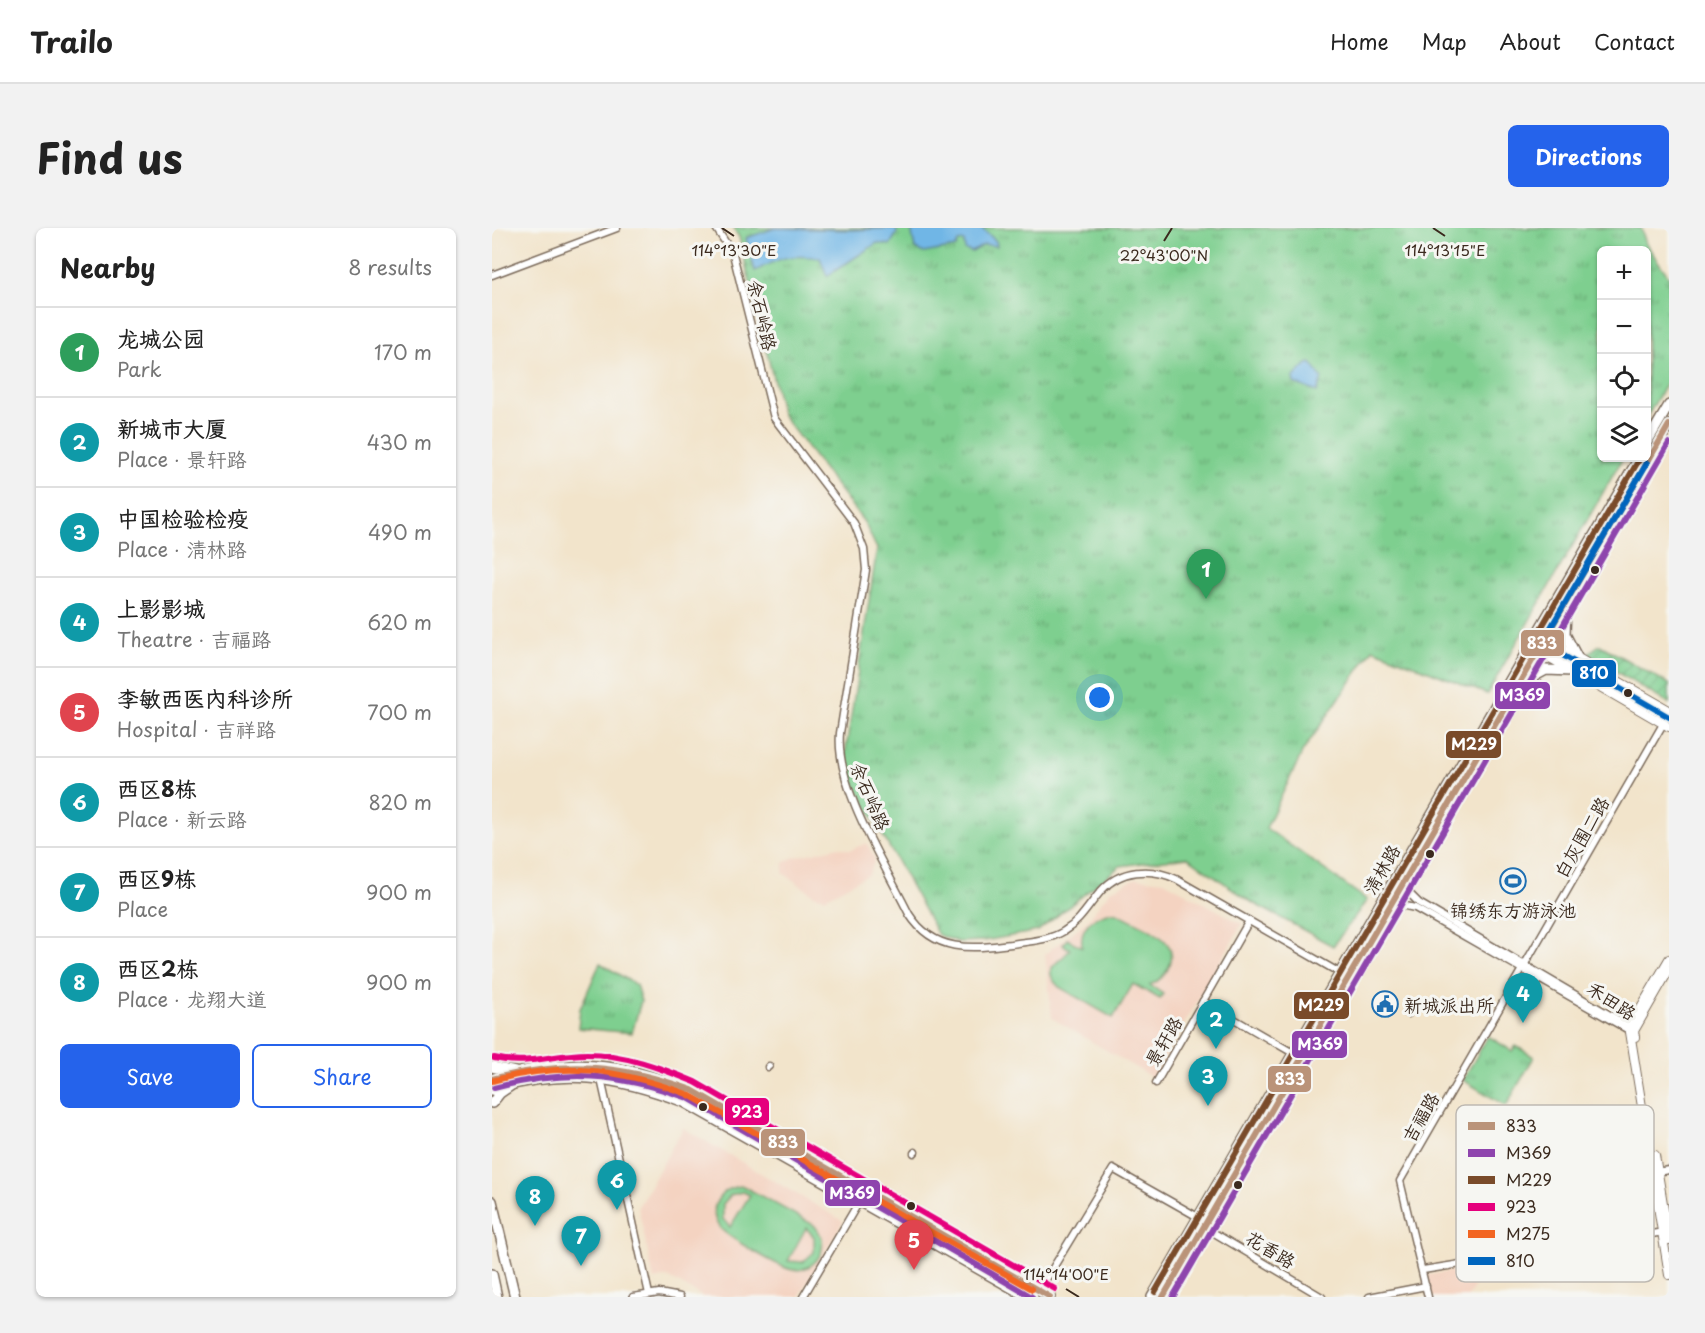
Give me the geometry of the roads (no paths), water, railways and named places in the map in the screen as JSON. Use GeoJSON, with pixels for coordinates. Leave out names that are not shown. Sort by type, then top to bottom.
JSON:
{"type":"FeatureCollection","features":[{"type":"Feature","properties":{"kind":"main road"},"geometry":{"type":"LineString","coordinates":[[1651,437],[1669,405]]}},
{"type":"Feature","properties":{"kind":"main road","name":"清林路"},"geometry":{"type":"LineString","coordinates":[[1152,1297],[1180,1268],[1516,688],[1668,431]]}},
{"type":"Feature","properties":{"kind":"main road","name":"清林路"},"geometry":{"type":"LineString","coordinates":[[1163,1297],[1180,1249],[1198,1217],[1637,462]]}},
{"type":"Feature","properties":{"kind":"main road"},"geometry":{"type":"LineString","coordinates":[[1568,599],[1565,612],[1565,634],[1577,657]]}},
{"type":"Feature","properties":{"kind":"main road"},"geometry":{"type":"LineString","coordinates":[[1516,688],[1526,679],[1545,670],[1572,671]]}},
{"type":"Feature","properties":{"kind":"main road"},"geometry":{"type":"LineString","coordinates":[[492,1090],[516,1077],[587,1063],[650,1073],[692,1090],[1050,1297]]}},
{"type":"Feature","properties":{"kind":"main road"},"geometry":{"type":"LineString","coordinates":[[492,1067],[516,1077]]}},
{"type":"Feature","properties":{"kind":"main road"},"geometry":{"type":"LineString","coordinates":[[492,1079],[585,1076],[646,1088],[684,1102],[1028,1297]]}},
{"type":"Feature","properties":{"kind":"main road"},"geometry":{"type":"LineString","coordinates":[[492,1103],[516,1077]]}},
{"type":"Feature","properties":{"kind":"main road"},"geometry":{"type":"LineString","coordinates":[[492,1201],[515,1297]]}},
{"type":"Feature","properties":{"kind":"main road"},"geometry":{"type":"LineString","coordinates":[[1180,1249],[1170,1275],[1180,1268]]}},
{"type":"Feature","properties":{"kind":"main road"},"geometry":{"type":"LineString","coordinates":[[492,1274],[497,1297]]}},
{"type":"Feature","properties":{"kind":"main road"},"geometry":{"type":"LineString","coordinates":[[1145,1297],[1153,1284],[1167,1282],[1169,1297]]}},
{"type":"Feature","properties":{"kind":"street"},"geometry":{"type":"LineString","coordinates":[[492,275],[617,228]]}},
{"type":"Feature","properties":{"kind":"street","name":"余石岭路"},"geometry":{"type":"LineString","coordinates":[[716,228],[733,254],[774,418],[854,523],[863,542],[866,570],[840,733],[840,758],[848,790],[913,920],[934,939],[961,948],[1046,939],[1076,923],[1099,893],[1115,879],[1128,874],[1149,871],[1170,876],[1340,973]]}},
{"type":"Feature","properties":{"kind":"street"},"geometry":{"type":"LineString","coordinates":[[1666,725],[1538,651],[1533,640],[1545,639],[1669,710]]}},
{"type":"Feature","properties":{"kind":"street","name":"白灰围二路"},"geometry":{"type":"LineString","coordinates":[[1524,967],[1666,725]]}},
{"type":"Feature","properties":{"kind":"street","name":"禾田路"},"geometry":{"type":"LineString","coordinates":[[1406,879],[1409,893],[1419,903],[1632,1030]]}},
{"type":"Feature","properties":{"kind":"street","name":"禾田路"},"geometry":{"type":"LineString","coordinates":[[1388,909],[1401,905],[1415,908],[1524,967]]}},
{"type":"Feature","properties":{"kind":"street","name":"景轩路"},"geometry":{"type":"LineString","coordinates":[[1156,1083],[1249,921]]}},
{"type":"Feature","properties":{"kind":"street"},"geometry":{"type":"LineString","coordinates":[[1644,1105],[1632,1030],[1669,959]]}},
{"type":"Feature","properties":{"kind":"street","name":"吉福路"},"geometry":{"type":"LineString","coordinates":[[1428,1297],[1400,1181],[1524,967]]}},
{"type":"Feature","properties":{"kind":"street"},"geometry":{"type":"LineString","coordinates":[[1632,1030],[1669,970]]}},
{"type":"Feature","properties":{"kind":"street"},"geometry":{"type":"LineString","coordinates":[[1203,1001],[1293,1053]]}},
{"type":"Feature","properties":{"kind":"street"},"geometry":{"type":"LineString","coordinates":[[601,1079],[649,1294]]}},
{"type":"Feature","properties":{"kind":"street"},"geometry":{"type":"LineString","coordinates":[[1654,1166],[1666,1235],[1669,1275]]}},
{"type":"Feature","properties":{"kind":"street"},"geometry":{"type":"LineString","coordinates":[[1039,1290],[1113,1169],[1198,1217]]}},
{"type":"Feature","properties":{"kind":"street"},"geometry":{"type":"LineString","coordinates":[[1655,1172],[1669,1170]]}},
{"type":"Feature","properties":{"kind":"street"},"geometry":{"type":"LineString","coordinates":[[803,1297],[860,1200]]}},
{"type":"Feature","properties":{"kind":"street","name":"花香路"},"geometry":{"type":"LineString","coordinates":[[1204,1227],[1322,1297]]}},
{"type":"Feature","properties":{"kind":"street"},"geometry":{"type":"LineString","coordinates":[[1423,1270],[1456,1265]]}},
{"type":"Feature","properties":{"kind":"street"},"geometry":{"type":"LineString","coordinates":[[1369,1297],[1426,1286]]}},
{"type":"Feature","properties":{"kind":"street"},"geometry":{"type":"LineString","coordinates":[[633,1297],[649,1294],[680,1297]]}},
{"type":"Feature","properties":{"kind":"water"},"geometry":{"type":"Polygon","coordinates":[[[775,228],[852,230],[896,228],[897,233],[890,245],[877,243],[827,276],[820,258],[809,257],[786,258],[755,271],[746,238],[775,228]]]}},
{"type":"Feature","properties":{"kind":"water"},"geometry":{"type":"Polygon","coordinates":[[[911,228],[981,228],[996,241],[997,246],[984,245],[972,252],[965,250],[964,241],[958,242],[956,247],[924,253],[915,249],[911,228]]]}},
{"type":"Feature","properties":{"kind":"water"},"geometry":{"type":"Polygon","coordinates":[[[1311,363],[1322,378],[1317,392],[1294,383],[1293,378],[1311,363]]]}},
{"type":"Feature","properties":{"kind":"place","name":"龙城公园"},"geometry":{"type":"Point","coordinates":[1206,599]}},
{"type":"Feature","properties":{"kind":"place","name":"锦绣东方游泳池"},"geometry":{"type":"Point","coordinates":[1513,881]}},
{"type":"Feature","properties":{"kind":"place","name":"新城派出所"},"geometry":{"type":"Point","coordinates":[1385,1004]}},
{"type":"Feature","properties":{"kind":"place","name":"上影影城"},"geometry":{"type":"Point","coordinates":[1523,1023]}},
{"type":"Feature","properties":{"kind":"place","name":"新城市大厦"},"geometry":{"type":"Point","coordinates":[1216,1049]}},
{"type":"Feature","properties":{"kind":"place","name":"中国检验检疫"},"geometry":{"type":"Point","coordinates":[1208,1106]}},
{"type":"Feature","properties":{"kind":"place","name":"西区8栋"},"geometry":{"type":"Point","coordinates":[617,1210]}},
{"type":"Feature","properties":{"kind":"place","name":"西区2栋"},"geometry":{"type":"Point","coordinates":[535,1226]}},
{"type":"Feature","properties":{"kind":"place","name":"西区9栋"},"geometry":{"type":"Point","coordinates":[581,1266]}},
{"type":"Feature","properties":{"kind":"place","name":"李敏西医内科诊所"},"geometry":{"type":"Point","coordinates":[914,1270]}}]}
